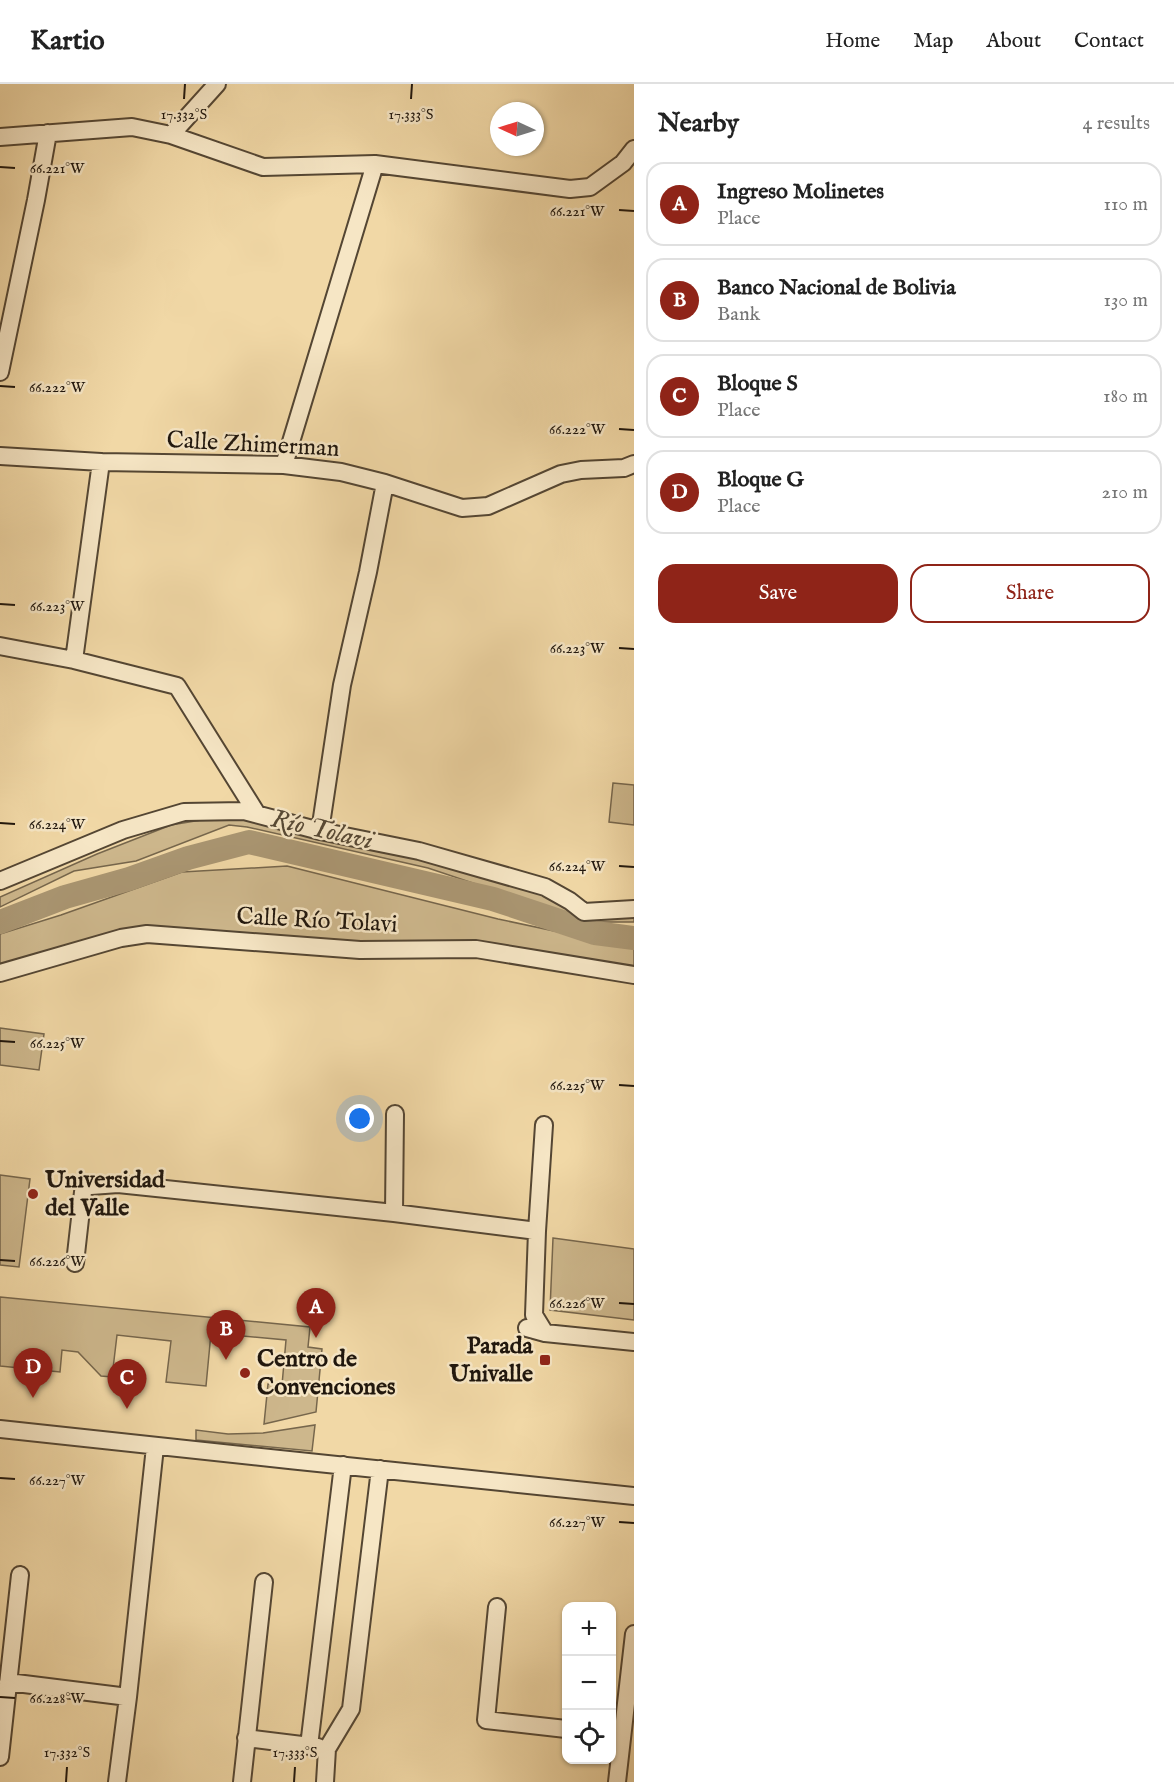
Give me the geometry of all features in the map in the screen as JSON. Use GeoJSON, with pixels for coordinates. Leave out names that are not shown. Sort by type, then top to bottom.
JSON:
{"type":"FeatureCollection","features":[{"type":"Feature","properties":{"kind":"street"},"geometry":{"type":"LineString","coordinates":[[171,135],[217,84]]}},
{"type":"Feature","properties":{"kind":"street"},"geometry":{"type":"LineString","coordinates":[[0,137],[132,128],[171,135],[263,166],[375,164],[570,189],[590,187],[623,163],[634,149]]}},
{"type":"Feature","properties":{"kind":"street"},"geometry":{"type":"LineString","coordinates":[[0,372],[48,133]]}},
{"type":"Feature","properties":{"kind":"street"},"geometry":{"type":"LineString","coordinates":[[285,465],[375,164]]}},
{"type":"Feature","properties":{"kind":"street","name":"Calle Zhimerman"},"geometry":{"type":"LineString","coordinates":[[0,456],[101,462],[285,465],[341,472],[385,483],[462,508],[488,506],[561,474],[581,470],[624,468],[634,464]]}},
{"type":"Feature","properties":{"kind":"street"},"geometry":{"type":"LineString","coordinates":[[74,660],[101,462]]}},
{"type":"Feature","properties":{"kind":"street"},"geometry":{"type":"LineString","coordinates":[[320,831],[342,685],[368,572],[385,483]]}},
{"type":"Feature","properties":{"kind":"street"},"geometry":{"type":"LineString","coordinates":[[0,646],[74,660],[177,686],[257,814]]}},
{"type":"Feature","properties":{"kind":"street"},"geometry":{"type":"LineString","coordinates":[[0,881],[123,830],[184,812],[244,811],[320,831],[420,851],[545,887],[584,912],[634,909]]}},
{"type":"Feature","properties":{"kind":"street","name":"Calle Río Tolavi"},"geometry":{"type":"LineString","coordinates":[[0,973],[121,938],[147,934],[360,950],[476,949],[634,975]]}},
{"type":"Feature","properties":{"kind":"street"},"geometry":{"type":"LineString","coordinates":[[394,1213],[395,1114]]}},
{"type":"Feature","properties":{"kind":"street"},"geometry":{"type":"LineString","coordinates":[[544,1125],[534,1315],[545,1333]]}},
{"type":"Feature","properties":{"kind":"street"},"geometry":{"type":"LineString","coordinates":[[75,1263],[83,1192],[86,1187],[91,1186],[130,1185],[394,1213],[537,1231]]}},
{"type":"Feature","properties":{"kind":"street"},"geometry":{"type":"LineString","coordinates":[[526,1334],[545,1333],[634,1342]]}},
{"type":"Feature","properties":{"kind":"street"},"geometry":{"type":"LineString","coordinates":[[0,1429],[634,1496]]}},
{"type":"Feature","properties":{"kind":"street"},"geometry":{"type":"LineString","coordinates":[[117,1782],[155,1447]]}},
{"type":"Feature","properties":{"kind":"street"},"geometry":{"type":"LineString","coordinates":[[309,1746],[343,1465]]}},
{"type":"Feature","properties":{"kind":"street"},"geometry":{"type":"LineString","coordinates":[[325,1782],[327,1749],[351,1709],[380,1469]]}},
{"type":"Feature","properties":{"kind":"street"},"geometry":{"type":"LineString","coordinates":[[0,1757],[20,1575]]}},
{"type":"Feature","properties":{"kind":"street"},"geometry":{"type":"LineString","coordinates":[[242,1782],[264,1582]]}},
{"type":"Feature","properties":{"kind":"street"},"geometry":{"type":"LineString","coordinates":[[497,1607],[486,1720],[562,1728]]}},
{"type":"Feature","properties":{"kind":"street"},"geometry":{"type":"LineString","coordinates":[[617,1782],[617,1735],[630,1710],[634,1634]]}},
{"type":"Feature","properties":{"kind":"street"},"geometry":{"type":"LineString","coordinates":[[8,1682],[128,1697]]}},
{"type":"Feature","properties":{"kind":"street"},"geometry":{"type":"LineString","coordinates":[[246,1738],[327,1749]]}},
{"type":"Feature","properties":{"kind":"shaded area"},"geometry":{"type":"Polygon","coordinates":[[[613,783],[634,785],[634,825],[609,822],[613,783]]]}},
{"type":"Feature","properties":{"kind":"shaded area"},"geometry":{"type":"Polygon","coordinates":[[[231,815],[418,857],[544,893],[568,907],[634,914],[634,922],[589,922],[428,868],[247,827],[229,825],[136,861],[74,871],[0,907],[0,897],[97,854],[171,825],[231,815]]]}},
{"type":"Feature","properties":{"kind":"shaded area"},"geometry":{"type":"Polygon","coordinates":[[[287,866],[498,919],[634,948],[634,969],[179,928],[128,930],[0,966],[0,934],[182,872],[287,866]]]}},
{"type":"Feature","properties":{"kind":"shaded area"},"geometry":{"type":"Polygon","coordinates":[[[0,1028],[44,1034],[39,1070],[0,1065],[0,1028]]]}},
{"type":"Feature","properties":{"kind":"shaded area"},"geometry":{"type":"Polygon","coordinates":[[[0,1175],[30,1179],[19,1267],[0,1265],[0,1175]]]}},
{"type":"Feature","properties":{"kind":"shaded area"},"geometry":{"type":"Polygon","coordinates":[[[553,1238],[634,1249],[634,1320],[550,1310],[553,1238]]]}},
{"type":"Feature","properties":{"kind":"shaded area"},"geometry":{"type":"Polygon","coordinates":[[[0,1297],[310,1327],[308,1347],[322,1349],[316,1412],[264,1424],[268,1384],[282,1385],[286,1340],[211,1333],[206,1386],[166,1382],[171,1341],[117,1335],[112,1377],[101,1376],[78,1352],[62,1350],[60,1372],[0,1366],[0,1297]]]}},
{"type":"Feature","properties":{"kind":"shaded area"},"geometry":{"type":"Polygon","coordinates":[[[315,1425],[312,1451],[196,1440],[196,1430],[228,1434],[263,1433],[315,1425]]]}},
{"type":"Feature","properties":{"kind":"waterway","name":"Río Tolavi"},"geometry":{"type":"LineString","coordinates":[[0,922],[65,897],[129,879],[188,858],[249,842],[493,899],[595,933],[634,938]]}},
{"type":"Feature","properties":{"kind":"place","name":"Universidad del Valle"},"geometry":{"type":"Point","coordinates":[33,1194]}},
{"type":"Feature","properties":{"kind":"place","name":"Ingreso Molinetes"},"geometry":{"type":"Point","coordinates":[316,1338]}},
{"type":"Feature","properties":{"kind":"place","name":"Banco Nacional de Bolivia"},"geometry":{"type":"Point","coordinates":[226,1360]}},
{"type":"Feature","properties":{"kind":"place","name":"Parada Univalle"},"geometry":{"type":"Point","coordinates":[545,1360]}},
{"type":"Feature","properties":{"kind":"place","name":"Centro de Convenciones"},"geometry":{"type":"Point","coordinates":[245,1373]}},
{"type":"Feature","properties":{"kind":"place","name":"Bloque G"},"geometry":{"type":"Point","coordinates":[33,1398]}},
{"type":"Feature","properties":{"kind":"place","name":"Bloque S"},"geometry":{"type":"Point","coordinates":[127,1409]}}]}
